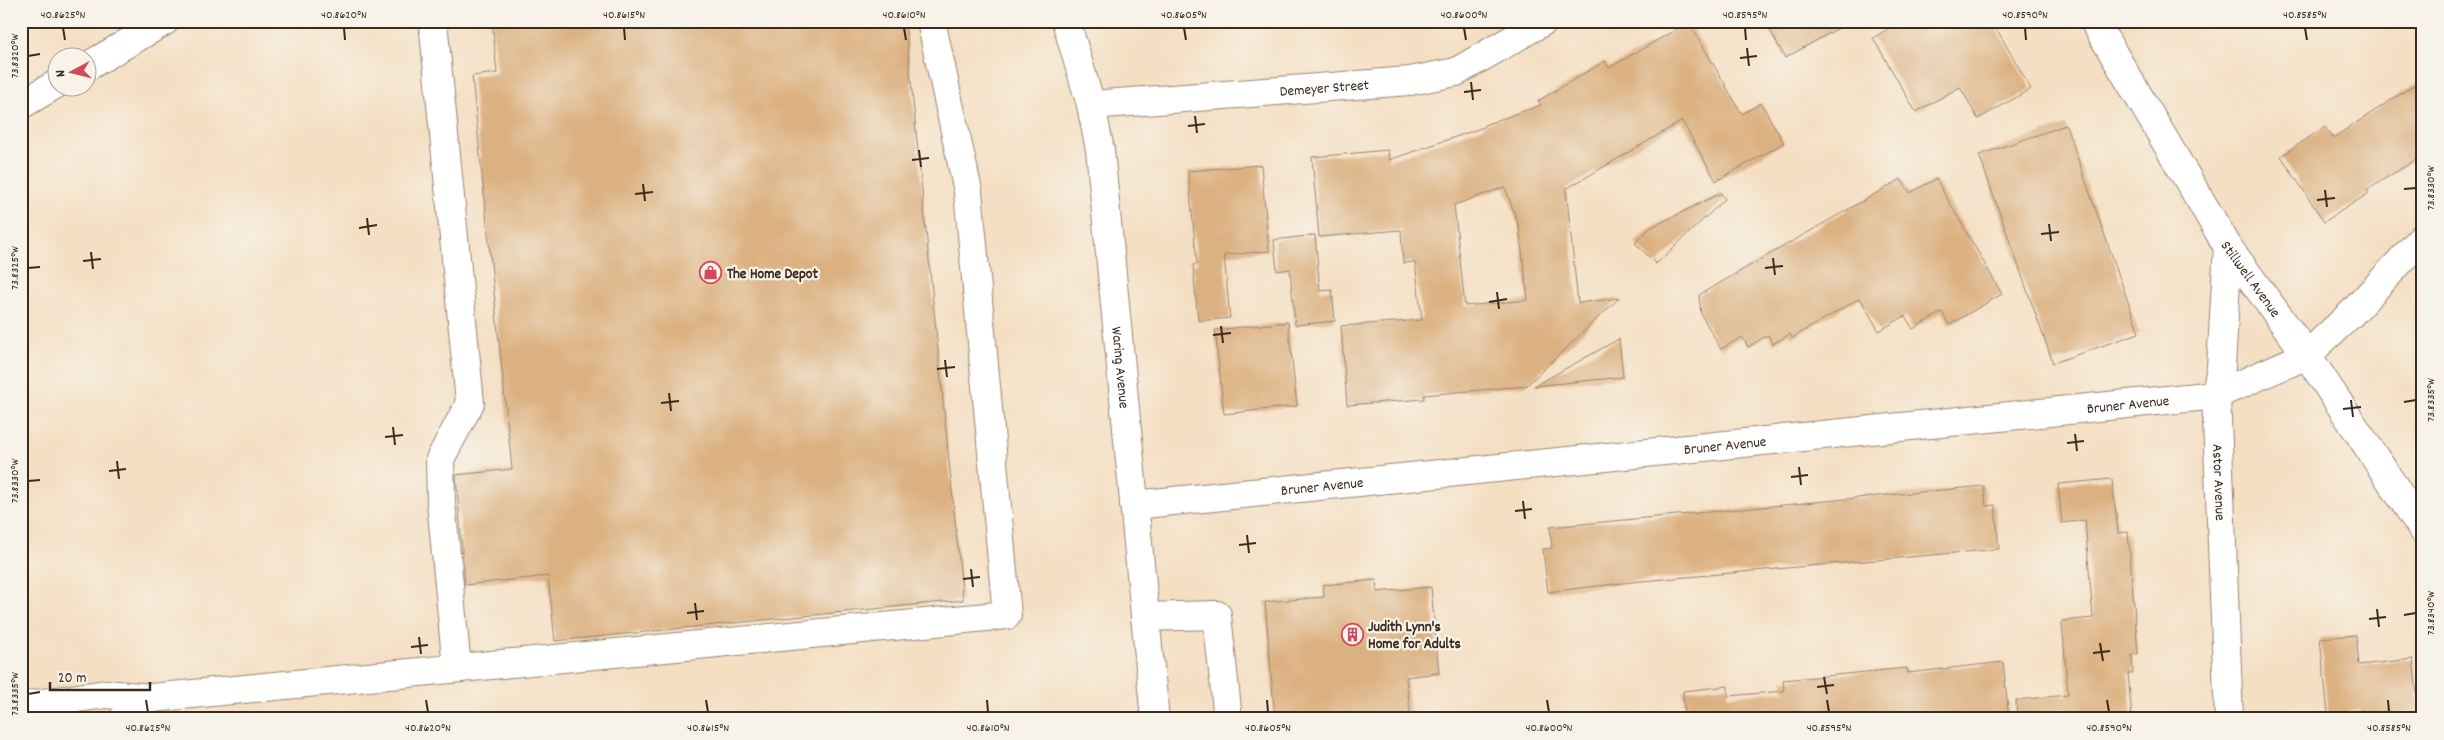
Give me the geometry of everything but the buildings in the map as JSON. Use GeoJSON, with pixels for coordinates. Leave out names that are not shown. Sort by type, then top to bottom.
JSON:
{"type":"FeatureCollection","features":[{"type":"Feature","properties":{"kind":"street"},"geometry":{"type":"LineString","coordinates":[[98,60],[165,21]]}},
{"type":"Feature","properties":{"kind":"street"},"geometry":{"type":"LineString","coordinates":[[433,21],[470,403],[440,459],[441,502],[457,668]]}},
{"type":"Feature","properties":{"kind":"street"},"geometry":{"type":"LineString","coordinates":[[21,706],[106,694],[151,698],[1007,615],[968,191],[931,21]]}},
{"type":"Feature","properties":{"kind":"street","name":"Waring Avenue"},"geometry":{"type":"LineString","coordinates":[[1066,21],[1091,105],[1100,150],[1155,719]]}},
{"type":"Feature","properties":{"kind":"street","name":"Demeyer Street"},"geometry":{"type":"LineString","coordinates":[[1091,105],[1410,81],[1456,72],[1544,21]]}},
{"type":"Feature","properties":{"kind":"street","name":"Stillwell Avenue"},"geometry":{"type":"LineString","coordinates":[[2094,21],[2228,247],[2307,355],[2423,530]]}},
{"type":"Feature","properties":{"kind":"street"},"geometry":{"type":"LineString","coordinates":[[21,105],[48,89]]}},
{"type":"Feature","properties":{"kind":"street","name":"Bruner Avenue"},"geometry":{"type":"LineString","coordinates":[[1134,505],[2216,395],[2307,355],[2352,313],[2423,237]]}},
{"type":"Feature","properties":{"kind":"street","name":"Astor Avenue"},"geometry":{"type":"LineString","coordinates":[[2228,247],[2221,367],[2216,395],[2229,719]]}},
{"type":"Feature","properties":{"kind":"street"},"geometry":{"type":"LineString","coordinates":[[1144,617],[1217,615],[1228,719]]}},
{"type":"Feature","properties":{"kind":"street"},"geometry":{"type":"LineString","coordinates":[[124,719],[151,698]]}},
{"type":"Feature","properties":{"kind":"place","name":"The Home Depot"},"geometry":{"type":"Point","coordinates":[711,273]}},
{"type":"Feature","properties":{"kind":"place","name":"Judith Lynn's Home for Adults"},"geometry":{"type":"Point","coordinates":[1352,635]}}]}
